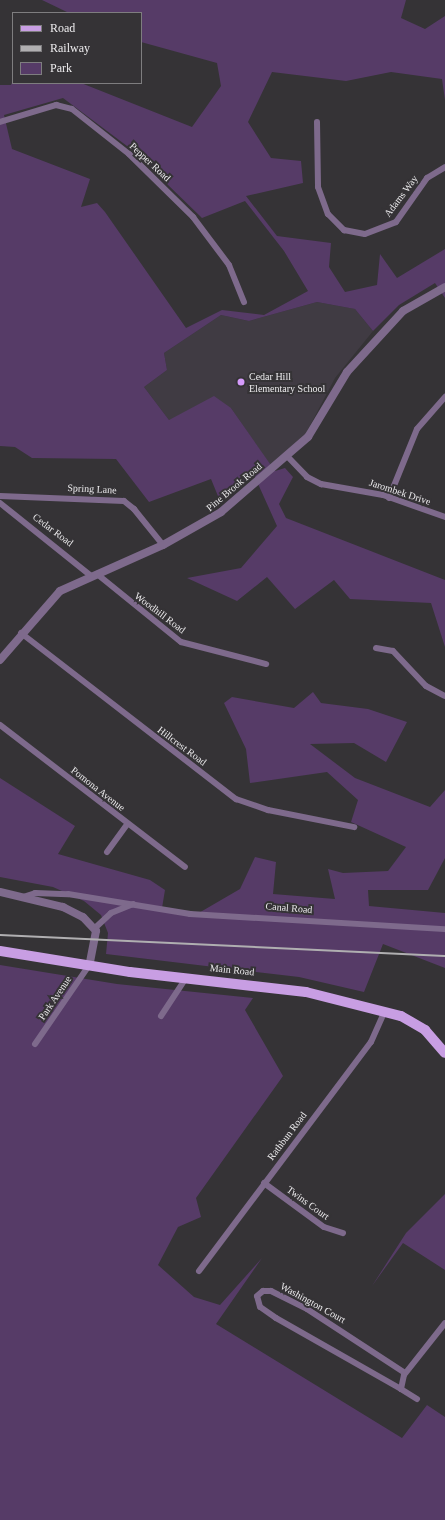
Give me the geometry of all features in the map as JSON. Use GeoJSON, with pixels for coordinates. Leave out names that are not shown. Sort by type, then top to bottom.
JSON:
{"type":"FeatureCollection","features":[{"type":"Feature","properties":{"kind":"main road","name":"Main Road"},"geometry":{"type":"LineString","coordinates":[[0,951],[186,978],[306,992],[385,1011],[419,1026],[445,1053]]}},
{"type":"Feature","properties":{"kind":"street","name":"Pepper Road"},"geometry":{"type":"LineString","coordinates":[[0,122],[56,105],[72,109],[129,154],[193,217],[228,265],[244,302]]}},
{"type":"Feature","properties":{"kind":"street","name":"Adams Way"},"geometry":{"type":"LineString","coordinates":[[317,122],[318,187],[328,214],[344,230],[365,234],[396,222],[427,178],[445,167]]}},
{"type":"Feature","properties":{"kind":"street","name":"Pine Brook Road"},"geometry":{"type":"LineString","coordinates":[[0,660],[54,595],[94,575],[163,545],[208,522],[287,456],[315,428],[338,384],[364,353],[408,307],[445,287]]}},
{"type":"Feature","properties":{"kind":"street"},"geometry":{"type":"LineString","coordinates":[[389,498],[417,429],[445,397]]}},
{"type":"Feature","properties":{"kind":"street","name":"Jarombek Drive"},"geometry":{"type":"LineString","coordinates":[[287,456],[307,477],[321,484],[389,498],[445,517]]}},
{"type":"Feature","properties":{"kind":"street","name":"Spring Lane"},"geometry":{"type":"LineString","coordinates":[[0,496],[124,501],[134,509],[163,545]]}},
{"type":"Feature","properties":{"kind":"street","name":"Cedar Road"},"geometry":{"type":"LineString","coordinates":[[0,503],[94,575]]}},
{"type":"Feature","properties":{"kind":"street","name":"Woodhill Road"},"geometry":{"type":"LineString","coordinates":[[94,575],[180,642],[266,664]]}},
{"type":"Feature","properties":{"kind":"street","name":"Hillcrest Road"},"geometry":{"type":"LineString","coordinates":[[22,633],[236,799],[268,810],[354,827]]}},
{"type":"Feature","properties":{"kind":"street"},"geometry":{"type":"LineString","coordinates":[[376,648],[393,651],[426,686],[445,696]]}},
{"type":"Feature","properties":{"kind":"street","name":"Pomona Avenue"},"geometry":{"type":"LineString","coordinates":[[0,725],[127,824],[185,867]]}},
{"type":"Feature","properties":{"kind":"street"},"geometry":{"type":"LineString","coordinates":[[107,852],[127,824]]}},
{"type":"Feature","properties":{"kind":"street"},"geometry":{"type":"LineString","coordinates":[[0,892],[78,913],[95,928]]}},
{"type":"Feature","properties":{"kind":"street","name":"Canal Road"},"geometry":{"type":"LineString","coordinates":[[23,897],[35,893],[68,894],[190,914],[445,929]]}},
{"type":"Feature","properties":{"kind":"street"},"geometry":{"type":"LineString","coordinates":[[90,964],[95,928],[111,914],[133,904]]}},
{"type":"Feature","properties":{"kind":"street","name":"Park Avenue"},"geometry":{"type":"LineString","coordinates":[[36,1044],[90,964]]}},
{"type":"Feature","properties":{"kind":"street"},"geometry":{"type":"LineString","coordinates":[[160,1016],[186,978]]}},
{"type":"Feature","properties":{"kind":"street","name":"Rathbun Road"},"geometry":{"type":"LineString","coordinates":[[199,1271],[371,1042],[385,1011]]}},
{"type":"Feature","properties":{"kind":"street","name":"Twins Court"},"geometry":{"type":"LineString","coordinates":[[264,1183],[324,1227],[343,1233]]}},
{"type":"Feature","properties":{"kind":"street","name":"Washington Court"},"geometry":{"type":"LineString","coordinates":[[405,1373],[307,1309],[271,1291],[263,1291],[257,1296],[257,1304],[265,1311],[417,1399]]}},
{"type":"Feature","properties":{"kind":"street"},"geometry":{"type":"LineString","coordinates":[[401,1389],[405,1373],[445,1323]]}},
{"type":"Feature","properties":{"kind":"shaded area","name":"Cedar Hill Elementary School"},"geometry":{"type":"Polygon","coordinates":[[[317,302],[355,309],[373,331],[335,378],[305,435],[270,465],[231,408],[169,420],[144,387],[167,370],[164,353],[221,315],[249,321],[317,302]]]}},
{"type":"Feature","properties":{"kind":"green space"},"geometry":{"type":"Polygon","coordinates":[[[42,0],[406,0],[401,18],[425,29],[445,16],[445,100],[442,79],[391,72],[346,81],[272,72],[248,122],[271,158],[301,161],[303,183],[246,196],[277,236],[331,243],[329,267],[345,292],[377,285],[380,254],[397,278],[445,249],[445,298],[435,283],[399,305],[373,331],[355,309],[317,302],[249,321],[221,315],[164,353],[167,370],[144,387],[169,420],[214,396],[231,408],[275,471],[285,468],[293,477],[279,504],[286,518],[445,580],[445,647],[431,603],[350,599],[334,580],[295,609],[267,577],[237,601],[187,578],[241,568],[277,526],[254,475],[220,501],[211,479],[149,502],[116,459],[32,458],[15,447],[0,446],[0,85],[11,85],[12,82],[12,84],[84,84],[192,127],[221,86],[217,63],[142,42],[142,12],[67,12],[42,0]],[[63,98],[4,115],[12,149],[90,179],[81,207],[97,203],[105,212],[186,328],[222,310],[264,315],[308,291],[284,251],[245,201],[202,218],[131,149],[63,98]]]}},
{"type":"Feature","properties":{"kind":"green space"},"geometry":{"type":"Polygon","coordinates":[[[313,692],[321,703],[368,709],[407,722],[386,762],[354,743],[310,744],[355,778],[430,807],[445,790],[445,858],[428,890],[368,890],[369,906],[445,913],[445,968],[383,944],[364,992],[299,977],[106,954],[108,933],[101,915],[84,901],[53,887],[0,877],[0,778],[75,826],[58,854],[150,880],[165,890],[162,908],[197,914],[240,889],[255,857],[276,862],[273,894],[335,899],[328,869],[343,873],[388,871],[406,847],[351,822],[358,800],[327,772],[250,783],[246,749],[224,703],[232,697],[294,708],[313,692]]]}},
{"type":"Feature","properties":{"kind":"green space"},"geometry":{"type":"Polygon","coordinates":[[[0,965],[117,984],[253,998],[245,1010],[283,1076],[196,1198],[201,1217],[178,1227],[158,1265],[194,1297],[220,1305],[262,1258],[216,1324],[402,1438],[427,1405],[445,1417],[445,1520],[0,1520],[0,965]]]}},
{"type":"Feature","properties":{"kind":"green space"},"geometry":{"type":"Polygon","coordinates":[[[445,1194],[445,1270],[403,1243],[372,1286],[406,1233],[445,1194]]]}},
{"type":"Feature","properties":{"kind":"railway"},"geometry":{"type":"LineString","coordinates":[[0,935],[445,956]]}},
{"type":"Feature","properties":{"kind":"place","name":"Cedar Hill Elementary School"},"geometry":{"type":"Point","coordinates":[241,382]}}]}
